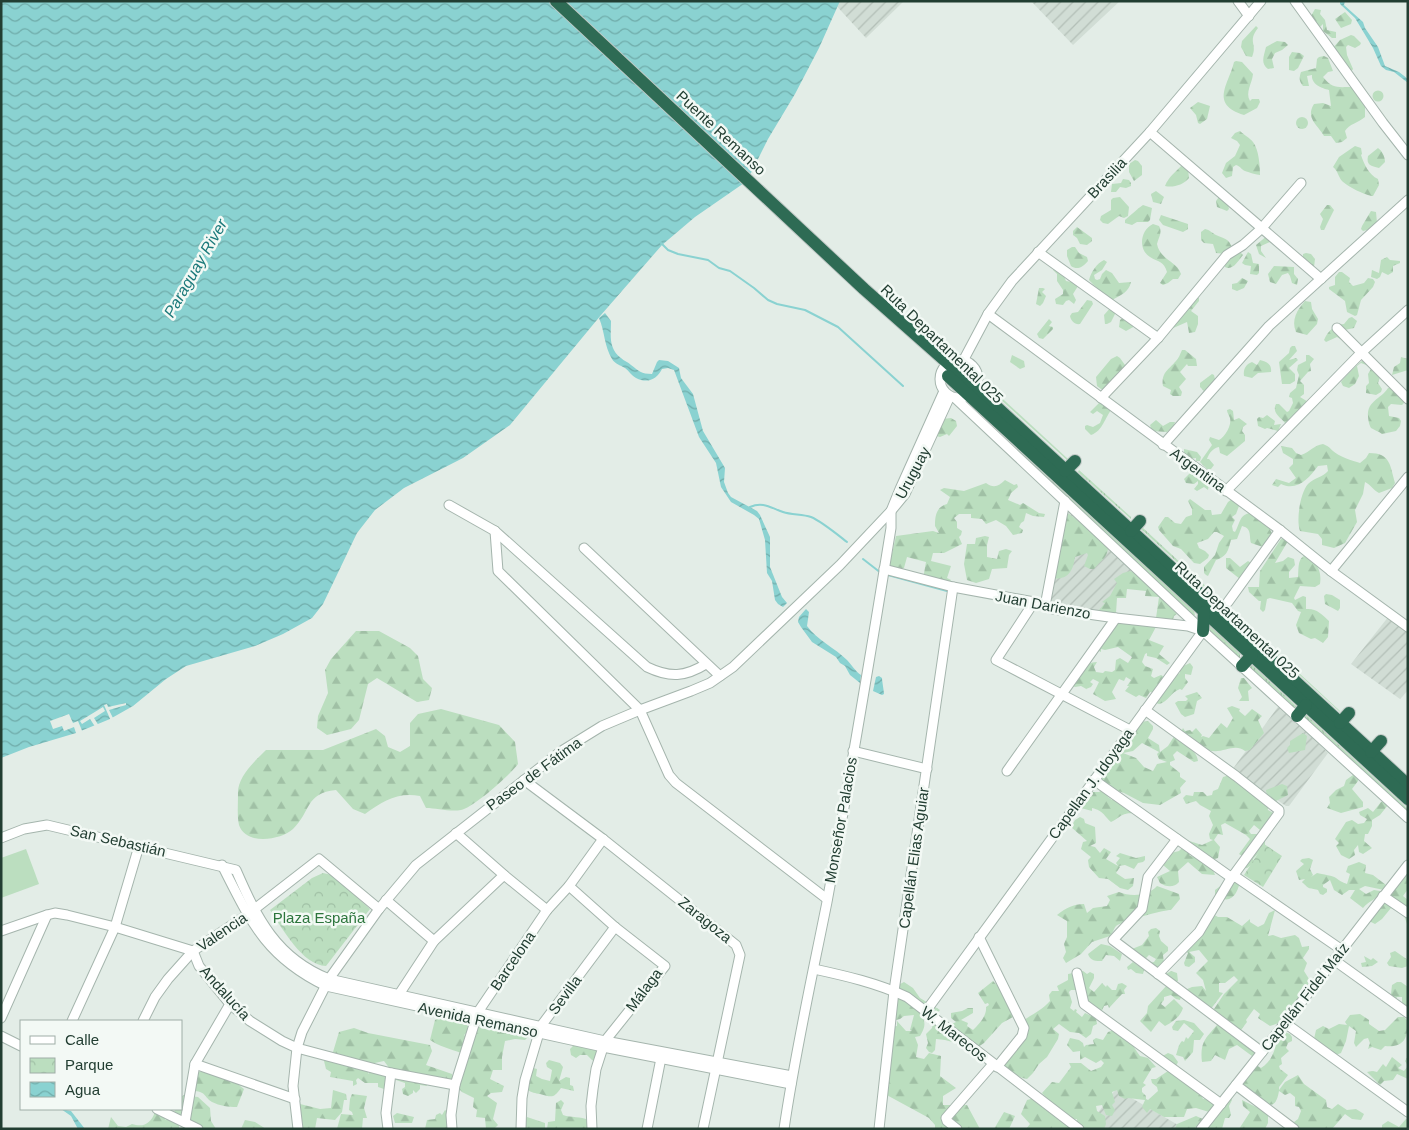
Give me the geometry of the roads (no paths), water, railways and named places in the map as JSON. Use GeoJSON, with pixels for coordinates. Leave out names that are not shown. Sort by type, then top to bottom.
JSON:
{"type":"FeatureCollection","features":[{"type":"Feature","properties":{"kind":"highway","name":"Puente Remanso"},"geometry":{"type":"LineString","coordinates":[[556,1],[864,288]]}},
{"type":"Feature","properties":{"kind":"highway","name":"Ruta Departamental 025"},"geometry":{"type":"LineString","coordinates":[[864,288],[874,302],[945,367],[1065,471],[1408,785]]}},
{"type":"Feature","properties":{"kind":"highway","name":"Ruta Departamental 025"},"geometry":{"type":"LineString","coordinates":[[973,392],[1204,612],[1408,799]]}},
{"type":"Feature","properties":{"kind":"highway"},"geometry":{"type":"LineString","coordinates":[[1065,471],[1075,461]]}},
{"type":"Feature","properties":{"kind":"highway"},"geometry":{"type":"LineString","coordinates":[[1131,531],[1140,521]]}},
{"type":"Feature","properties":{"kind":"highway"},"geometry":{"type":"LineString","coordinates":[[1203,631],[1204,612]]}},
{"type":"Feature","properties":{"kind":"highway"},"geometry":{"type":"LineString","coordinates":[[1242,666],[1252,655]]}},
{"type":"Feature","properties":{"kind":"highway"},"geometry":{"type":"LineString","coordinates":[[1297,716],[1306,705]]}},
{"type":"Feature","properties":{"kind":"highway"},"geometry":{"type":"LineString","coordinates":[[1340,723],[1349,713]]}},
{"type":"Feature","properties":{"kind":"highway"},"geometry":{"type":"LineString","coordinates":[[1371,752],[1380,741]]}},
{"type":"Feature","properties":{"kind":"street"},"geometry":{"type":"LineString","coordinates":[[1238,1],[1249,16]]}},
{"type":"Feature","properties":{"kind":"street","name":"Brasilia"},"geometry":{"type":"LineString","coordinates":[[964,361],[988,314],[1012,281],[1150,132],[1261,1]]}},
{"type":"Feature","properties":{"kind":"street"},"geometry":{"type":"LineString","coordinates":[[1295,1],[1408,155]]}},
{"type":"Feature","properties":{"kind":"street"},"geometry":{"type":"LineString","coordinates":[[1150,132],[1321,279]]}},
{"type":"Feature","properties":{"kind":"street"},"geometry":{"type":"LineString","coordinates":[[1101,398],[1158,338],[1227,255],[1243,245],[1261,229],[1301,184]]}},
{"type":"Feature","properties":{"kind":"street"},"geometry":{"type":"LineString","coordinates":[[1163,445],[1269,326],[1408,200]]}},
{"type":"Feature","properties":{"kind":"street"},"geometry":{"type":"LineString","coordinates":[[1038,252],[1158,338]]}},
{"type":"Feature","properties":{"kind":"street"},"geometry":{"type":"LineString","coordinates":[[1226,491],[1361,353],[1408,310]]}},
{"type":"Feature","properties":{"kind":"street","name":"Argentina"},"geometry":{"type":"LineString","coordinates":[[988,314],[1408,627]]}},
{"type":"Feature","properties":{"kind":"street"},"geometry":{"type":"LineString","coordinates":[[1337,328],[1408,400]]}},
{"type":"Feature","properties":{"kind":"street"},"geometry":{"type":"LineString","coordinates":[[950,395],[965,397],[973,392],[978,380],[977,372],[972,365],[964,361],[955,361],[945,367],[941,383],[950,395],[1203,631],[1408,818]]}},
{"type":"Feature","properties":{"kind":"street","name":"Uruguay"},"geometry":{"type":"LineString","coordinates":[[891,511],[900,489],[950,395]]}},
{"type":"Feature","properties":{"kind":"street"},"geometry":{"type":"LineString","coordinates":[[1331,571],[1408,477]]}},
{"type":"Feature","properties":{"kind":"street"},"geometry":{"type":"LineString","coordinates":[[1045,606],[1065,501]]}},
{"type":"Feature","properties":{"kind":"street"},"geometry":{"type":"LineString","coordinates":[[450,505],[495,531],[647,667],[658,672],[682,676],[706,664]]}},
{"type":"Feature","properties":{"kind":"street","name":"Monseñor Palacios"},"geometry":{"type":"LineString","coordinates":[[784,1129],[791,1080],[814,970],[853,751],[891,528],[891,511]]}},
{"type":"Feature","properties":{"kind":"street","name":"Paseo de Fátima"},"geometry":{"type":"LineString","coordinates":[[298,1129],[293,1086],[297,1048],[302,1032],[327,983],[379,909],[416,866],[560,752],[602,726],[690,692],[733,667],[840,565],[891,511]]}},
{"type":"Feature","properties":{"kind":"street"},"geometry":{"type":"LineString","coordinates":[[1228,602],[1280,530]]}},
{"type":"Feature","properties":{"kind":"street"},"geometry":{"type":"LineString","coordinates":[[495,531],[498,571],[640,710],[670,775],[676,783],[827,899]]}},
{"type":"Feature","properties":{"kind":"street"},"geometry":{"type":"LineString","coordinates":[[584,548],[720,676]]}},
{"type":"Feature","properties":{"kind":"street","name":"Juan Darienzo"},"geometry":{"type":"LineString","coordinates":[[884,569],[952,587],[1034,602],[1053,609],[1188,626],[1203,631]]}},
{"type":"Feature","properties":{"kind":"street","name":"Capellán Elias Aguiar"},"geometry":{"type":"LineString","coordinates":[[879,1129],[894,991],[952,587]]}},
{"type":"Feature","properties":{"kind":"street"},"geometry":{"type":"LineString","coordinates":[[1034,602],[996,660],[1061,696],[1130,730]]}},
{"type":"Feature","properties":{"kind":"street"},"geometry":{"type":"LineString","coordinates":[[1007,771],[1116,618]]}},
{"type":"Feature","properties":{"kind":"street","name":"Capellan J. Idoyaga"},"geometry":{"type":"LineString","coordinates":[[926,1011],[1203,631]]}},
{"type":"Feature","properties":{"kind":"street"},"geometry":{"type":"LineString","coordinates":[[1145,710],[1278,808],[1279,813],[1232,877],[1199,932],[1158,974]]}},
{"type":"Feature","properties":{"kind":"street"},"geometry":{"type":"LineString","coordinates":[[853,751],[927,769]]}},
{"type":"Feature","properties":{"kind":"street","name":"Zaragoza"},"geometry":{"type":"LineString","coordinates":[[524,780],[603,839],[736,945],[740,955],[703,1129]]}},
{"type":"Feature","properties":{"kind":"street"},"geometry":{"type":"LineString","coordinates":[[1094,780],[1232,877],[1342,950]]}},
{"type":"Feature","properties":{"kind":"street","name":"San Sebastián"},"geometry":{"type":"LineString","coordinates":[[1,838],[24,829],[47,825],[222,865],[236,870]]}},
{"type":"Feature","properties":{"kind":"street"},"geometry":{"type":"LineString","coordinates":[[456,833],[547,910]]}},
{"type":"Feature","properties":{"kind":"street","name":"Barcelona"},"geometry":{"type":"LineString","coordinates":[[452,1129],[451,1115],[455,1085],[478,1016],[547,910],[569,886],[603,839]]}},
{"type":"Feature","properties":{"kind":"street"},"geometry":{"type":"LineString","coordinates":[[1177,839],[1148,877],[1142,909],[1113,940],[1262,1052]]}},
{"type":"Feature","properties":{"kind":"street"},"geometry":{"type":"LineString","coordinates":[[72,1020],[115,927],[139,846]]}},
{"type":"Feature","properties":{"kind":"street","name":"Valencia"},"geometry":{"type":"LineString","coordinates":[[144,1020],[159,991],[182,962],[194,951],[250,913],[319,859],[379,909]]}},
{"type":"Feature","properties":{"kind":"street","name":"Avenida Remanso"},"geometry":{"type":"LineString","coordinates":[[222,865],[250,913],[285,952],[327,983],[604,1044],[791,1080]]}},
{"type":"Feature","properties":{"kind":"street","name":"Capellán Fidel Maíz"},"geometry":{"type":"LineString","coordinates":[[1201,1129],[1408,865]]}},
{"type":"Feature","properties":{"kind":"street","name":"Avenida Remanso"},"geometry":{"type":"LineString","coordinates":[[236,870],[250,913]]}},
{"type":"Feature","properties":{"kind":"street"},"geometry":{"type":"LineString","coordinates":[[396,998],[434,941],[504,875]]}},
{"type":"Feature","properties":{"kind":"street","name":"Málaga"},"geometry":{"type":"LineString","coordinates":[[569,886],[615,927],[664,966],[604,1044],[596,1069],[593,1089],[591,1106],[592,1129]]}},
{"type":"Feature","properties":{"kind":"street"},"geometry":{"type":"LineString","coordinates":[[1384,896],[1408,913]]}},
{"type":"Feature","properties":{"kind":"street"},"geometry":{"type":"LineString","coordinates":[[386,900],[434,941]]}},
{"type":"Feature","properties":{"kind":"street","name":"Andalucía"},"geometry":{"type":"LineString","coordinates":[[1,931],[55,913],[115,927],[194,951],[199,966],[230,1004],[264,1031],[297,1048],[390,1073],[455,1085]]}},
{"type":"Feature","properties":{"kind":"street"},"geometry":{"type":"LineString","coordinates":[[1,1018],[46,915]]}},
{"type":"Feature","properties":{"kind":"street","name":"Sevilla"},"geometry":{"type":"LineString","coordinates":[[521,1129],[522,1098],[525,1080],[540,1030],[615,927]]}},
{"type":"Feature","properties":{"kind":"street"},"geometry":{"type":"LineString","coordinates":[[958,1129],[947,1121],[946,1118],[1022,1036],[1024,1028],[979,937]]}},
{"type":"Feature","properties":{"kind":"street"},"geometry":{"type":"LineString","coordinates":[[1334,960],[1408,1013]]}},
{"type":"Feature","properties":{"kind":"street","name":"W. Marecos"},"geometry":{"type":"LineString","coordinates":[[814,970],[858,979],[907,997],[1080,1129]]}},
{"type":"Feature","properties":{"kind":"street"},"geometry":{"type":"LineString","coordinates":[[1077,972],[1084,1004],[1220,1104]]}},
{"type":"Feature","properties":{"kind":"street"},"geometry":{"type":"LineString","coordinates":[[185,1122],[195,1064],[230,1004]]}},
{"type":"Feature","properties":{"kind":"street"},"geometry":{"type":"LineString","coordinates":[[1286,1023],[1408,1112]]}},
{"type":"Feature","properties":{"kind":"street"},"geometry":{"type":"LineString","coordinates":[[1,1036],[20,1046]]}},
{"type":"Feature","properties":{"kind":"street"},"geometry":{"type":"LineString","coordinates":[[647,1129],[662,1055]]}},
{"type":"Feature","properties":{"kind":"street"},"geometry":{"type":"LineString","coordinates":[[195,1064],[295,1099]]}},
{"type":"Feature","properties":{"kind":"street"},"geometry":{"type":"LineString","coordinates":[[388,1129],[386,1113],[390,1073]]}},
{"type":"Feature","properties":{"kind":"street"},"geometry":{"type":"LineString","coordinates":[[1236,1085],[1294,1129]]}},
{"type":"Feature","properties":{"kind":"street"},"geometry":{"type":"LineString","coordinates":[[159,1110],[198,1129]]}},
{"type":"Feature","properties":{"kind":"water","name":"Paraguay River"},"geometry":{"type":"Polygon","coordinates":[[[1,1],[840,1],[819,48],[795,94],[768,139],[747,181],[695,217],[662,245],[510,425],[463,458],[404,488],[375,510],[357,533],[323,604],[312,618],[283,634],[255,646],[186,666],[166,679],[133,706],[110,719],[76,733],[29,747],[1,758],[1,1]]]}},
{"type":"Feature","properties":{"kind":"water"},"geometry":{"type":"Polygon","coordinates":[[[1340,1],[1345,1],[1344,5],[1363,22],[1378,47],[1385,66],[1399,72],[1408,79],[1408,83],[1394,72],[1386,70],[1381,66],[1373,48],[1355,18],[1340,4],[1340,1]]]}},
{"type":"Feature","properties":{"kind":"water"},"geometry":{"type":"Polygon","coordinates":[[[605,313],[611,321],[612,346],[622,359],[645,373],[652,374],[659,360],[668,361],[679,368],[681,378],[693,394],[703,431],[725,468],[724,482],[728,493],[731,497],[757,511],[770,537],[770,567],[782,597],[787,603],[783,607],[775,600],[772,581],[767,573],[765,540],[759,519],[731,502],[721,487],[716,463],[699,437],[674,370],[662,369],[655,378],[644,381],[635,377],[615,362],[607,349],[599,318],[605,313]]]}},
{"type":"Feature","properties":{"kind":"water"},"geometry":{"type":"Polygon","coordinates":[[[806,609],[809,612],[807,626],[816,636],[849,662],[861,675],[860,683],[850,675],[845,666],[836,657],[812,642],[801,627],[798,622],[799,617],[806,609]]]}},
{"type":"Feature","properties":{"kind":"water"},"geometry":{"type":"Polygon","coordinates":[[[876,677],[882,678],[884,694],[882,695],[873,691],[876,677]]]}},
{"type":"Feature","properties":{"kind":"water"},"geometry":{"type":"Polygon","coordinates":[[[62,1110],[71,1111],[85,1129],[78,1129],[71,1116],[62,1110]]]}},
{"type":"Feature","properties":{"kind":"waterway"},"geometry":{"type":"LineString","coordinates":[[661,243],[668,250],[708,260],[719,268],[730,271],[768,300],[777,304],[805,310],[838,327],[903,386]]}},
{"type":"Feature","properties":{"kind":"waterway"},"geometry":{"type":"LineString","coordinates":[[750,507],[763,505],[786,513],[811,517],[847,542]]}},
{"type":"Feature","properties":{"kind":"waterway"},"geometry":{"type":"LineString","coordinates":[[863,559],[881,573]]}},
{"type":"Feature","properties":{"kind":"waterway"},"geometry":{"type":"LineString","coordinates":[[888,575],[947,591]]}},
{"type":"Feature","properties":{"kind":"park label","name":"Plaza España"},"geometry":{"type":"Point","coordinates":[319,918]}}]}
